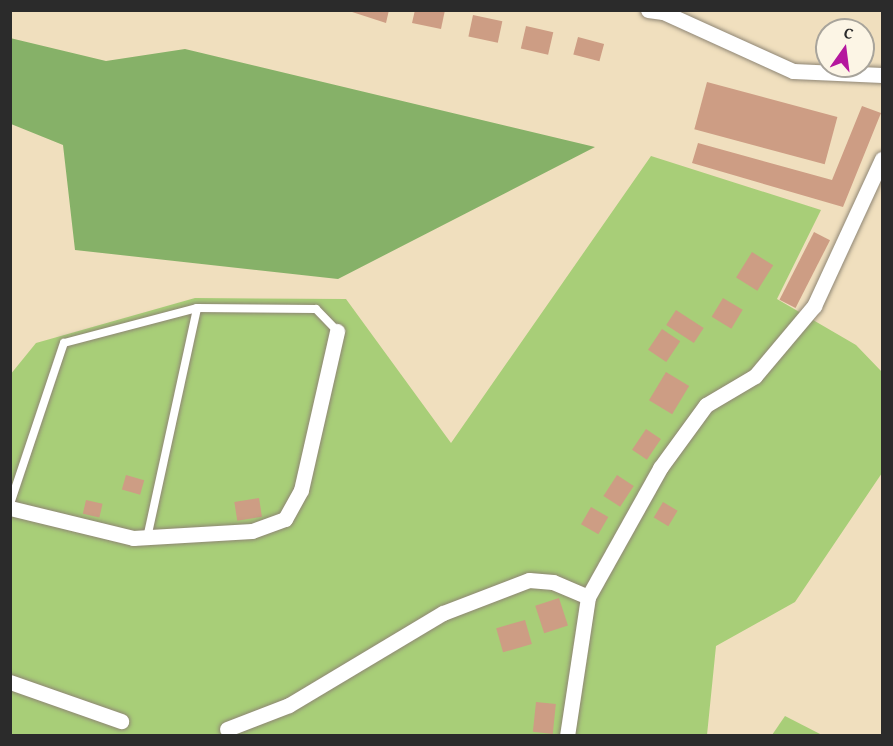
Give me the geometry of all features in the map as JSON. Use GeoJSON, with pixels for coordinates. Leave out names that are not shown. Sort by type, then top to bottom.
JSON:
{"type":"FeatureCollection","features":[{"type":"Feature","properties":{"kind":"street"},"geometry":{"type":"LineString","coordinates":[[648,10],[663,12],[793,71],[882,75]]}},
{"type":"Feature","properties":{"kind":"street"},"geometry":{"type":"LineString","coordinates":[[567,735],[588,597],[660,468],[706,405],[755,376],[814,306],[882,159]]}},
{"type":"Feature","properties":{"kind":"street"},"geometry":{"type":"LineString","coordinates":[[10,506],[147,538],[252,531],[285,519],[301,490],[338,331]]}},
{"type":"Feature","properties":{"kind":"street"},"geometry":{"type":"LineString","coordinates":[[227,729],[289,705],[443,613],[529,580],[553,582],[588,597]]}},
{"type":"Feature","properties":{"kind":"street"},"geometry":{"type":"LineString","coordinates":[[10,682],[121,721]]}},
{"type":"Feature","properties":{"kind":"lane"},"geometry":{"type":"LineString","coordinates":[[147,538],[197,308]]}},
{"type":"Feature","properties":{"kind":"lane"},"geometry":{"type":"LineString","coordinates":[[10,506],[64,343],[197,308],[316,309],[338,331]]}},
{"type":"Feature","properties":{"kind":"green space"},"geometry":{"type":"Polygon","coordinates":[[[10,38],[106,61],[185,49],[595,147],[338,279],[75,250],[63,145],[11,124],[10,38]]]}},
{"type":"Feature","properties":{"kind":"green space"},"geometry":{"type":"Polygon","coordinates":[[[651,156],[821,210],[777,299],[856,345],[882,372],[882,473],[795,602],[716,646],[707,735],[11,735],[10,375],[36,343],[195,298],[346,299],[451,443],[651,156]]]}},
{"type":"Feature","properties":{"kind":"green space"},"geometry":{"type":"Polygon","coordinates":[[[785,716],[822,735],[772,735],[785,716]]]}},
{"type":"Feature","properties":{"kind":"building"},"geometry":{"type":"Polygon","coordinates":[[[346,10],[389,10],[386,23],[346,10]]]}},
{"type":"Feature","properties":{"kind":"building"},"geometry":{"type":"Polygon","coordinates":[[[415,10],[445,10],[441,29],[412,23],[415,10]]]}},
{"type":"Feature","properties":{"kind":"building"},"geometry":{"type":"Polygon","coordinates":[[[473,15],[502,21],[498,43],[468,37],[473,15]]]}},
{"type":"Feature","properties":{"kind":"building"},"geometry":{"type":"Polygon","coordinates":[[[526,26],[553,32],[548,55],[521,48],[526,26]]]}},
{"type":"Feature","properties":{"kind":"building"},"geometry":{"type":"Polygon","coordinates":[[[578,37],[604,44],[599,61],[573,54],[578,37]]]}},
{"type":"Feature","properties":{"kind":"building"},"geometry":{"type":"Polygon","coordinates":[[[707,82],[837,117],[825,164],[694,129],[707,82]]]}},
{"type":"Feature","properties":{"kind":"building"},"geometry":{"type":"Polygon","coordinates":[[[862,106],[881,113],[843,207],[692,163],[698,143],[832,180],[862,106]]]}},
{"type":"Feature","properties":{"kind":"building"},"geometry":{"type":"Polygon","coordinates":[[[814,232],[830,240],[796,308],[779,300],[814,232]]]}},
{"type":"Feature","properties":{"kind":"building"},"geometry":{"type":"Polygon","coordinates":[[[752,252],[773,265],[757,291],[736,277],[752,252]]]}},
{"type":"Feature","properties":{"kind":"building"},"geometry":{"type":"Polygon","coordinates":[[[723,298],[743,310],[731,329],[712,317],[723,298]]]}},
{"type":"Feature","properties":{"kind":"building"},"geometry":{"type":"Polygon","coordinates":[[[676,310],[704,328],[694,343],[666,325],[676,310]]]}},
{"type":"Feature","properties":{"kind":"building"},"geometry":{"type":"Polygon","coordinates":[[[662,329],[680,341],[666,362],[648,350],[662,329]]]}},
{"type":"Feature","properties":{"kind":"building"},"geometry":{"type":"Polygon","coordinates":[[[666,372],[689,386],[672,414],[649,400],[666,372]]]}},
{"type":"Feature","properties":{"kind":"building"},"geometry":{"type":"Polygon","coordinates":[[[646,429],[661,439],[647,460],[632,450],[646,429]]]}},
{"type":"Feature","properties":{"kind":"building"},"geometry":{"type":"Polygon","coordinates":[[[126,475],[144,480],[140,495],[122,489],[126,475]]]}},
{"type":"Feature","properties":{"kind":"building"},"geometry":{"type":"Polygon","coordinates":[[[617,475],[634,486],[620,507],[603,496],[617,475]]]}},
{"type":"Feature","properties":{"kind":"building"},"geometry":{"type":"Polygon","coordinates":[[[259,498],[262,517],[237,521],[234,502],[259,498]]]}},
{"type":"Feature","properties":{"kind":"building"},"geometry":{"type":"Polygon","coordinates":[[[86,500],[103,504],[99,517],[83,514],[86,500]]]}},
{"type":"Feature","properties":{"kind":"building"},"geometry":{"type":"Polygon","coordinates":[[[663,502],[678,511],[668,526],[654,517],[663,502]]]}},
{"type":"Feature","properties":{"kind":"building"},"geometry":{"type":"Polygon","coordinates":[[[591,507],[608,517],[598,534],[581,524],[591,507]]]}},
{"type":"Feature","properties":{"kind":"building"},"geometry":{"type":"Polygon","coordinates":[[[559,598],[568,626],[544,633],[535,606],[559,598]]]}},
{"type":"Feature","properties":{"kind":"building"},"geometry":{"type":"Polygon","coordinates":[[[525,620],[532,644],[503,652],[496,628],[525,620]]]}},
{"type":"Feature","properties":{"kind":"building"},"geometry":{"type":"Polygon","coordinates":[[[536,702],[556,704],[553,734],[533,732],[536,702]]]}}]}
